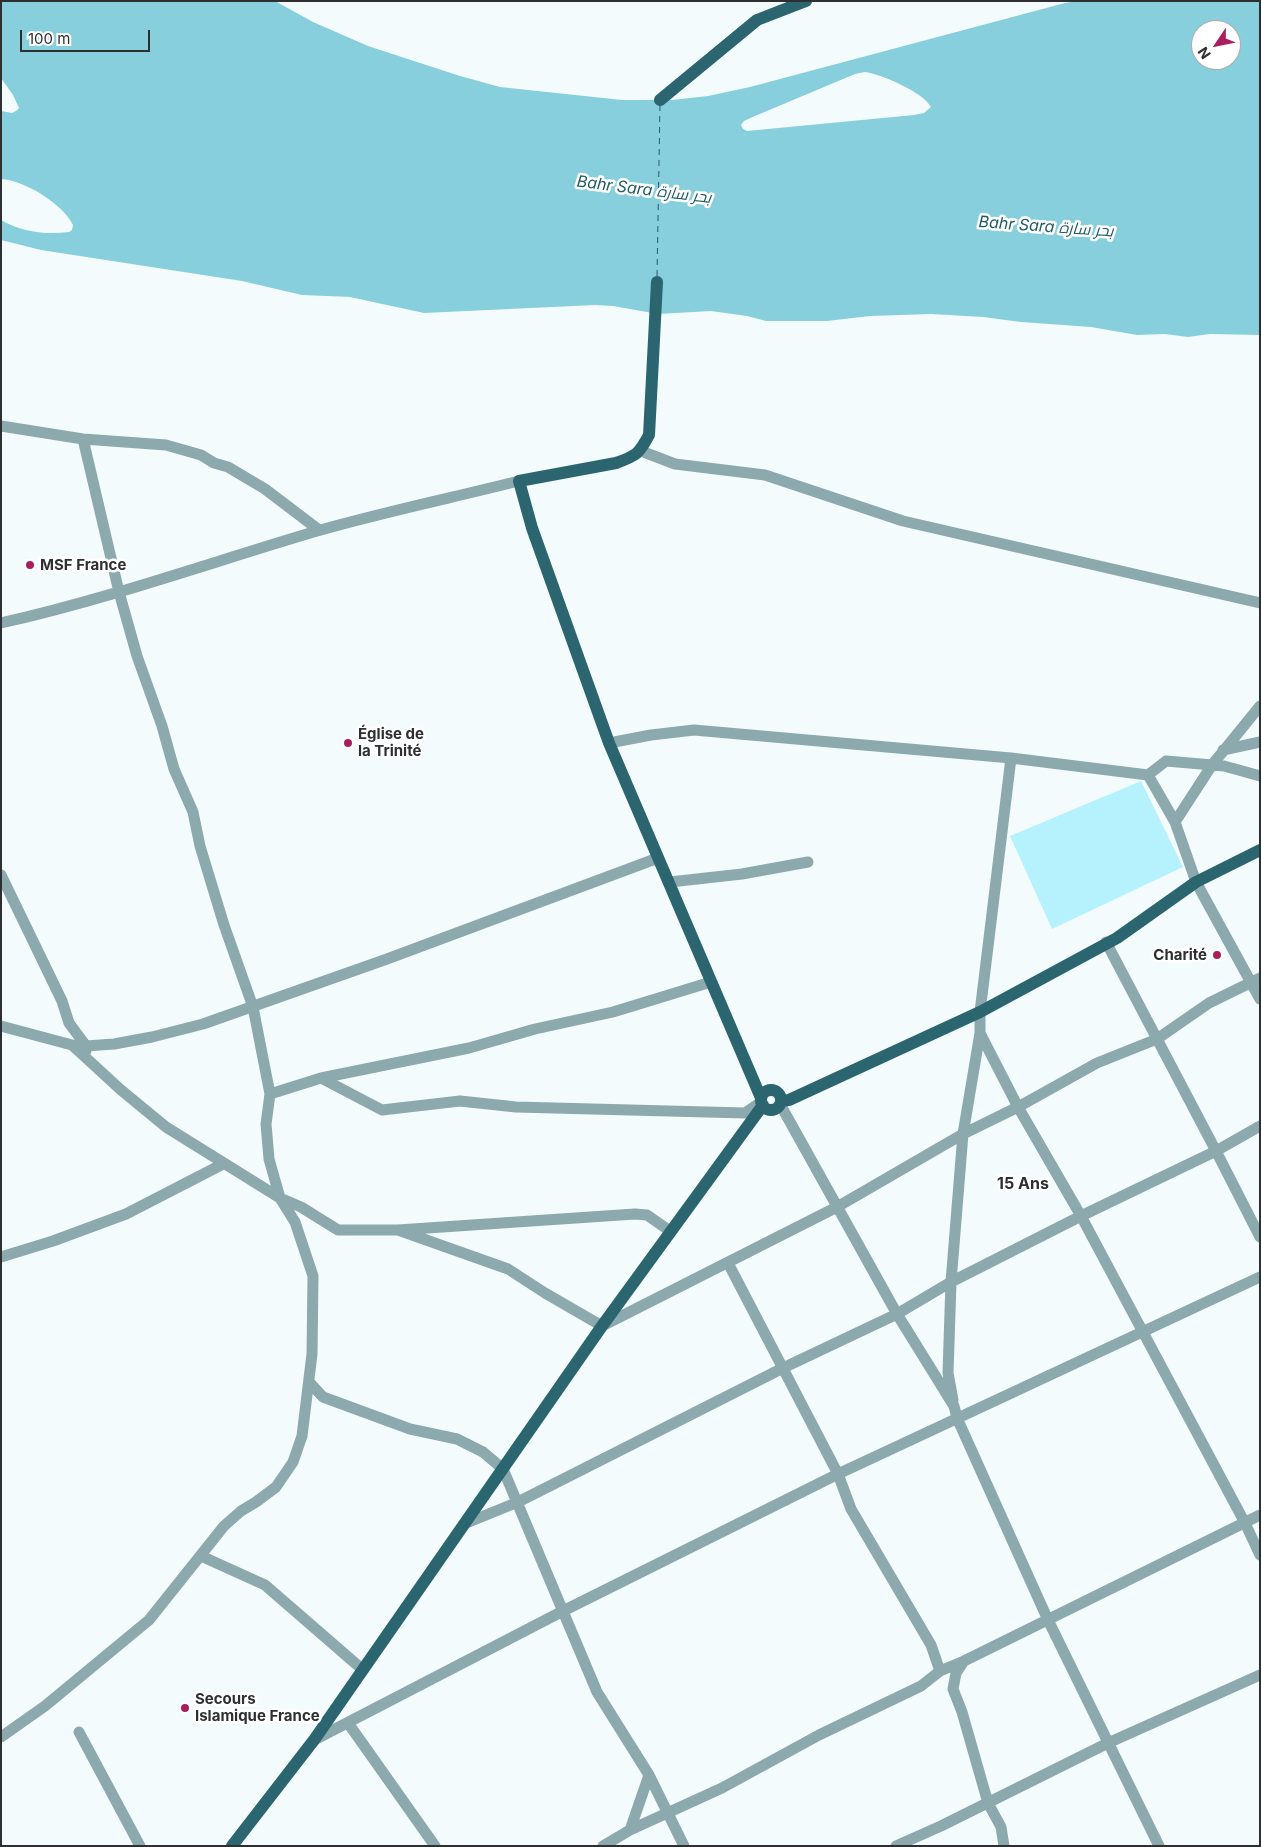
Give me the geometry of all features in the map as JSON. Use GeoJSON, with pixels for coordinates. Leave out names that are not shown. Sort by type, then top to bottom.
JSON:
{"type":"FeatureCollection","features":[{"type":"Feature","properties":{"kind":"main road"},"geometry":{"type":"LineString","coordinates":[[660,100],[757,20],[806,1]]}},
{"type":"Feature","properties":{"kind":"main road"},"geometry":{"type":"LineString","coordinates":[[657,282],[649,435],[641,451],[630,458],[616,463],[518,481],[532,528],[609,743],[670,882],[762,1102]]}},
{"type":"Feature","properties":{"kind":"main road"},"geometry":{"type":"LineString","coordinates":[[232,1846],[314,1740],[602,1326],[762,1102],[763,1093],[773,1090],[781,1096],[781,1103],[790,1100],[980,1012],[1106,942],[1117,938],[1196,882],[1260,850]]}},
{"type":"Feature","properties":{"kind":"street"},"geometry":{"type":"LineString","coordinates":[[1,426],[84,439],[166,445],[201,455],[214,463],[228,467],[265,489],[319,530]]}},
{"type":"Feature","properties":{"kind":"street"},"geometry":{"type":"LineString","coordinates":[[1,1737],[45,1706],[150,1620],[224,1526],[241,1511],[276,1486],[293,1462],[302,1436],[310,1383],[312,1354],[313,1276],[295,1222],[280,1198],[269,1159],[266,1124],[270,1094],[253,1007],[200,846],[193,812],[174,769],[162,726],[137,656],[119,592],[84,439]]}},
{"type":"Feature","properties":{"kind":"street"},"geometry":{"type":"LineString","coordinates":[[641,451],[675,464],[765,475],[903,521],[1260,603]]}},
{"type":"Feature","properties":{"kind":"street"},"geometry":{"type":"LineString","coordinates":[[1,622],[41,614],[119,592],[319,530],[518,481]]}},
{"type":"Feature","properties":{"kind":"street"},"geometry":{"type":"LineString","coordinates":[[1175,822],[1212,765],[1260,706]]}},
{"type":"Feature","properties":{"kind":"street"},"geometry":{"type":"LineString","coordinates":[[609,743],[651,735],[694,730],[1011,758],[1148,776],[1166,761],[1224,766],[1260,776]]}},
{"type":"Feature","properties":{"kind":"street"},"geometry":{"type":"LineString","coordinates":[[1224,750],[1260,742]]}},
{"type":"Feature","properties":{"kind":"street"},"geometry":{"type":"LineString","coordinates":[[1011,758],[980,1012],[980,1033],[963,1134],[951,1282],[948,1373],[956,1418],[1048,1620],[1158,1846]]}},
{"type":"Feature","properties":{"kind":"street"},"geometry":{"type":"LineString","coordinates":[[1148,776],[1175,822],[1196,882],[1256,980],[1260,999]]}},
{"type":"Feature","properties":{"kind":"street"},"geometry":{"type":"LineString","coordinates":[[1,1026],[72,1045],[86,1046],[114,1044],[152,1037],[204,1024],[387,959],[658,858]]}},
{"type":"Feature","properties":{"kind":"street"},"geometry":{"type":"LineString","coordinates":[[670,882],[742,874],[808,862]]}},
{"type":"Feature","properties":{"kind":"street"},"geometry":{"type":"LineString","coordinates":[[1,875],[62,1001],[69,1024],[86,1046],[87,1060]]}},
{"type":"Feature","properties":{"kind":"street"},"geometry":{"type":"LineString","coordinates":[[1106,942],[1260,1237]]}},
{"type":"Feature","properties":{"kind":"street"},"geometry":{"type":"LineString","coordinates":[[398,1230],[508,1269],[602,1326],[837,1207],[963,1134],[1018,1107],[1098,1063],[1157,1039],[1209,1003],[1256,980]]}},
{"type":"Feature","properties":{"kind":"street"},"geometry":{"type":"LineString","coordinates":[[270,1094],[321,1078],[469,1048],[535,1028],[613,1012],[711,982]]}},
{"type":"Feature","properties":{"kind":"street"},"geometry":{"type":"LineString","coordinates":[[980,1033],[1018,1107],[1081,1216],[1245,1523],[1260,1555]]}},
{"type":"Feature","properties":{"kind":"street"},"geometry":{"type":"LineString","coordinates":[[72,1045],[166,1127],[223,1164],[280,1198],[301,1207],[338,1230],[398,1230],[647,1214],[670,1231]]}},
{"type":"Feature","properties":{"kind":"street"},"geometry":{"type":"LineString","coordinates":[[321,1078],[382,1110],[460,1102],[516,1108],[746,1113],[762,1102]]}},
{"type":"Feature","properties":{"kind":"street"},"geometry":{"type":"LineString","coordinates":[[781,1103],[896,1314],[954,1406]]}},
{"type":"Feature","properties":{"kind":"street"},"geometry":{"type":"LineString","coordinates":[[464,1524],[518,1502],[783,1368],[896,1314],[951,1282],[1081,1216],[1216,1151],[1260,1126]]}},
{"type":"Feature","properties":{"kind":"street"},"geometry":{"type":"LineString","coordinates":[[1,1257],[53,1241],[126,1214],[223,1164]]}},
{"type":"Feature","properties":{"kind":"street"},"geometry":{"type":"LineString","coordinates":[[728,1263],[838,1474],[851,1509],[930,1644],[940,1671]]}},
{"type":"Feature","properties":{"kind":"street"},"geometry":{"type":"LineString","coordinates":[[314,1740],[563,1611],[838,1474],[1260,1278]]}},
{"type":"Feature","properties":{"kind":"street"},"geometry":{"type":"LineString","coordinates":[[310,1383],[323,1397],[410,1429],[457,1439],[483,1452],[503,1469],[597,1692],[649,1775],[684,1846]]}},
{"type":"Feature","properties":{"kind":"street"},"geometry":{"type":"LineString","coordinates":[[603,1846],[630,1830],[668,1811],[722,1788],[819,1735],[921,1686],[940,1671],[964,1661],[1260,1515]]}},
{"type":"Feature","properties":{"kind":"street"},"geometry":{"type":"LineString","coordinates":[[201,1556],[265,1585],[363,1670]]}},
{"type":"Feature","properties":{"kind":"street"},"geometry":{"type":"LineString","coordinates":[[964,1661],[956,1674],[953,1689],[962,1712],[988,1804],[1001,1827],[1004,1846]]}},
{"type":"Feature","properties":{"kind":"street"},"geometry":{"type":"LineString","coordinates":[[896,1846],[988,1804],[1108,1743],[1260,1675]]}},
{"type":"Feature","properties":{"kind":"street"},"geometry":{"type":"LineString","coordinates":[[348,1723],[435,1846]]}},
{"type":"Feature","properties":{"kind":"street"},"geometry":{"type":"LineString","coordinates":[[79,1732],[140,1846]]}},
{"type":"Feature","properties":{"kind":"street"},"geometry":{"type":"LineString","coordinates":[[630,1830],[649,1775]]}},
{"type":"Feature","properties":{"kind":"shaded area"},"geometry":{"type":"Polygon","coordinates":[[[1141,781],[1183,867],[1052,929],[1010,836],[1141,781]]]}},
{"type":"Feature","properties":{"kind":"water","name":"Bahr Sara بحر سارة"},"geometry":{"type":"Polygon","coordinates":[[[1,1],[275,1],[313,22],[368,46],[500,87],[622,100],[672,100],[708,96],[750,87],[1065,3],[1077,1],[1260,1],[1260,335],[1210,334],[1188,337],[1165,334],[1137,335],[1091,327],[931,314],[870,316],[827,321],[766,321],[747,316],[711,311],[658,314],[613,306],[595,305],[424,313],[350,297],[302,295],[242,281],[41,250],[1,240],[1,220],[25,230],[42,233],[69,232],[72,230],[73,225],[61,209],[42,194],[21,184],[1,179],[1,111],[12,113],[19,108],[13,95],[1,78],[1,1]],[[872,73],[855,74],[755,116],[744,121],[741,125],[747,131],[914,115],[924,113],[931,107],[920,95],[872,73]]]}},
{"type":"Feature","properties":{"kind":"ferry route"},"geometry":{"type":"LineString","coordinates":[[657,276],[660,105]]}},
{"type":"Feature","properties":{"kind":"place","name":"MSF France"},"geometry":{"type":"Point","coordinates":[30,565]}},
{"type":"Feature","properties":{"kind":"place","name":"Église de la Trinité"},"geometry":{"type":"Point","coordinates":[348,743]}},
{"type":"Feature","properties":{"kind":"place","name":"Charité"},"geometry":{"type":"Point","coordinates":[1217,955]}},
{"type":"Feature","properties":{"kind":"place","name":"Secours Islamique France"},"geometry":{"type":"Point","coordinates":[185,1708]}},
{"type":"Feature","properties":{"kind":"district","name":"15 Ans"},"geometry":{"type":"Point","coordinates":[1023,1184]}}]}
